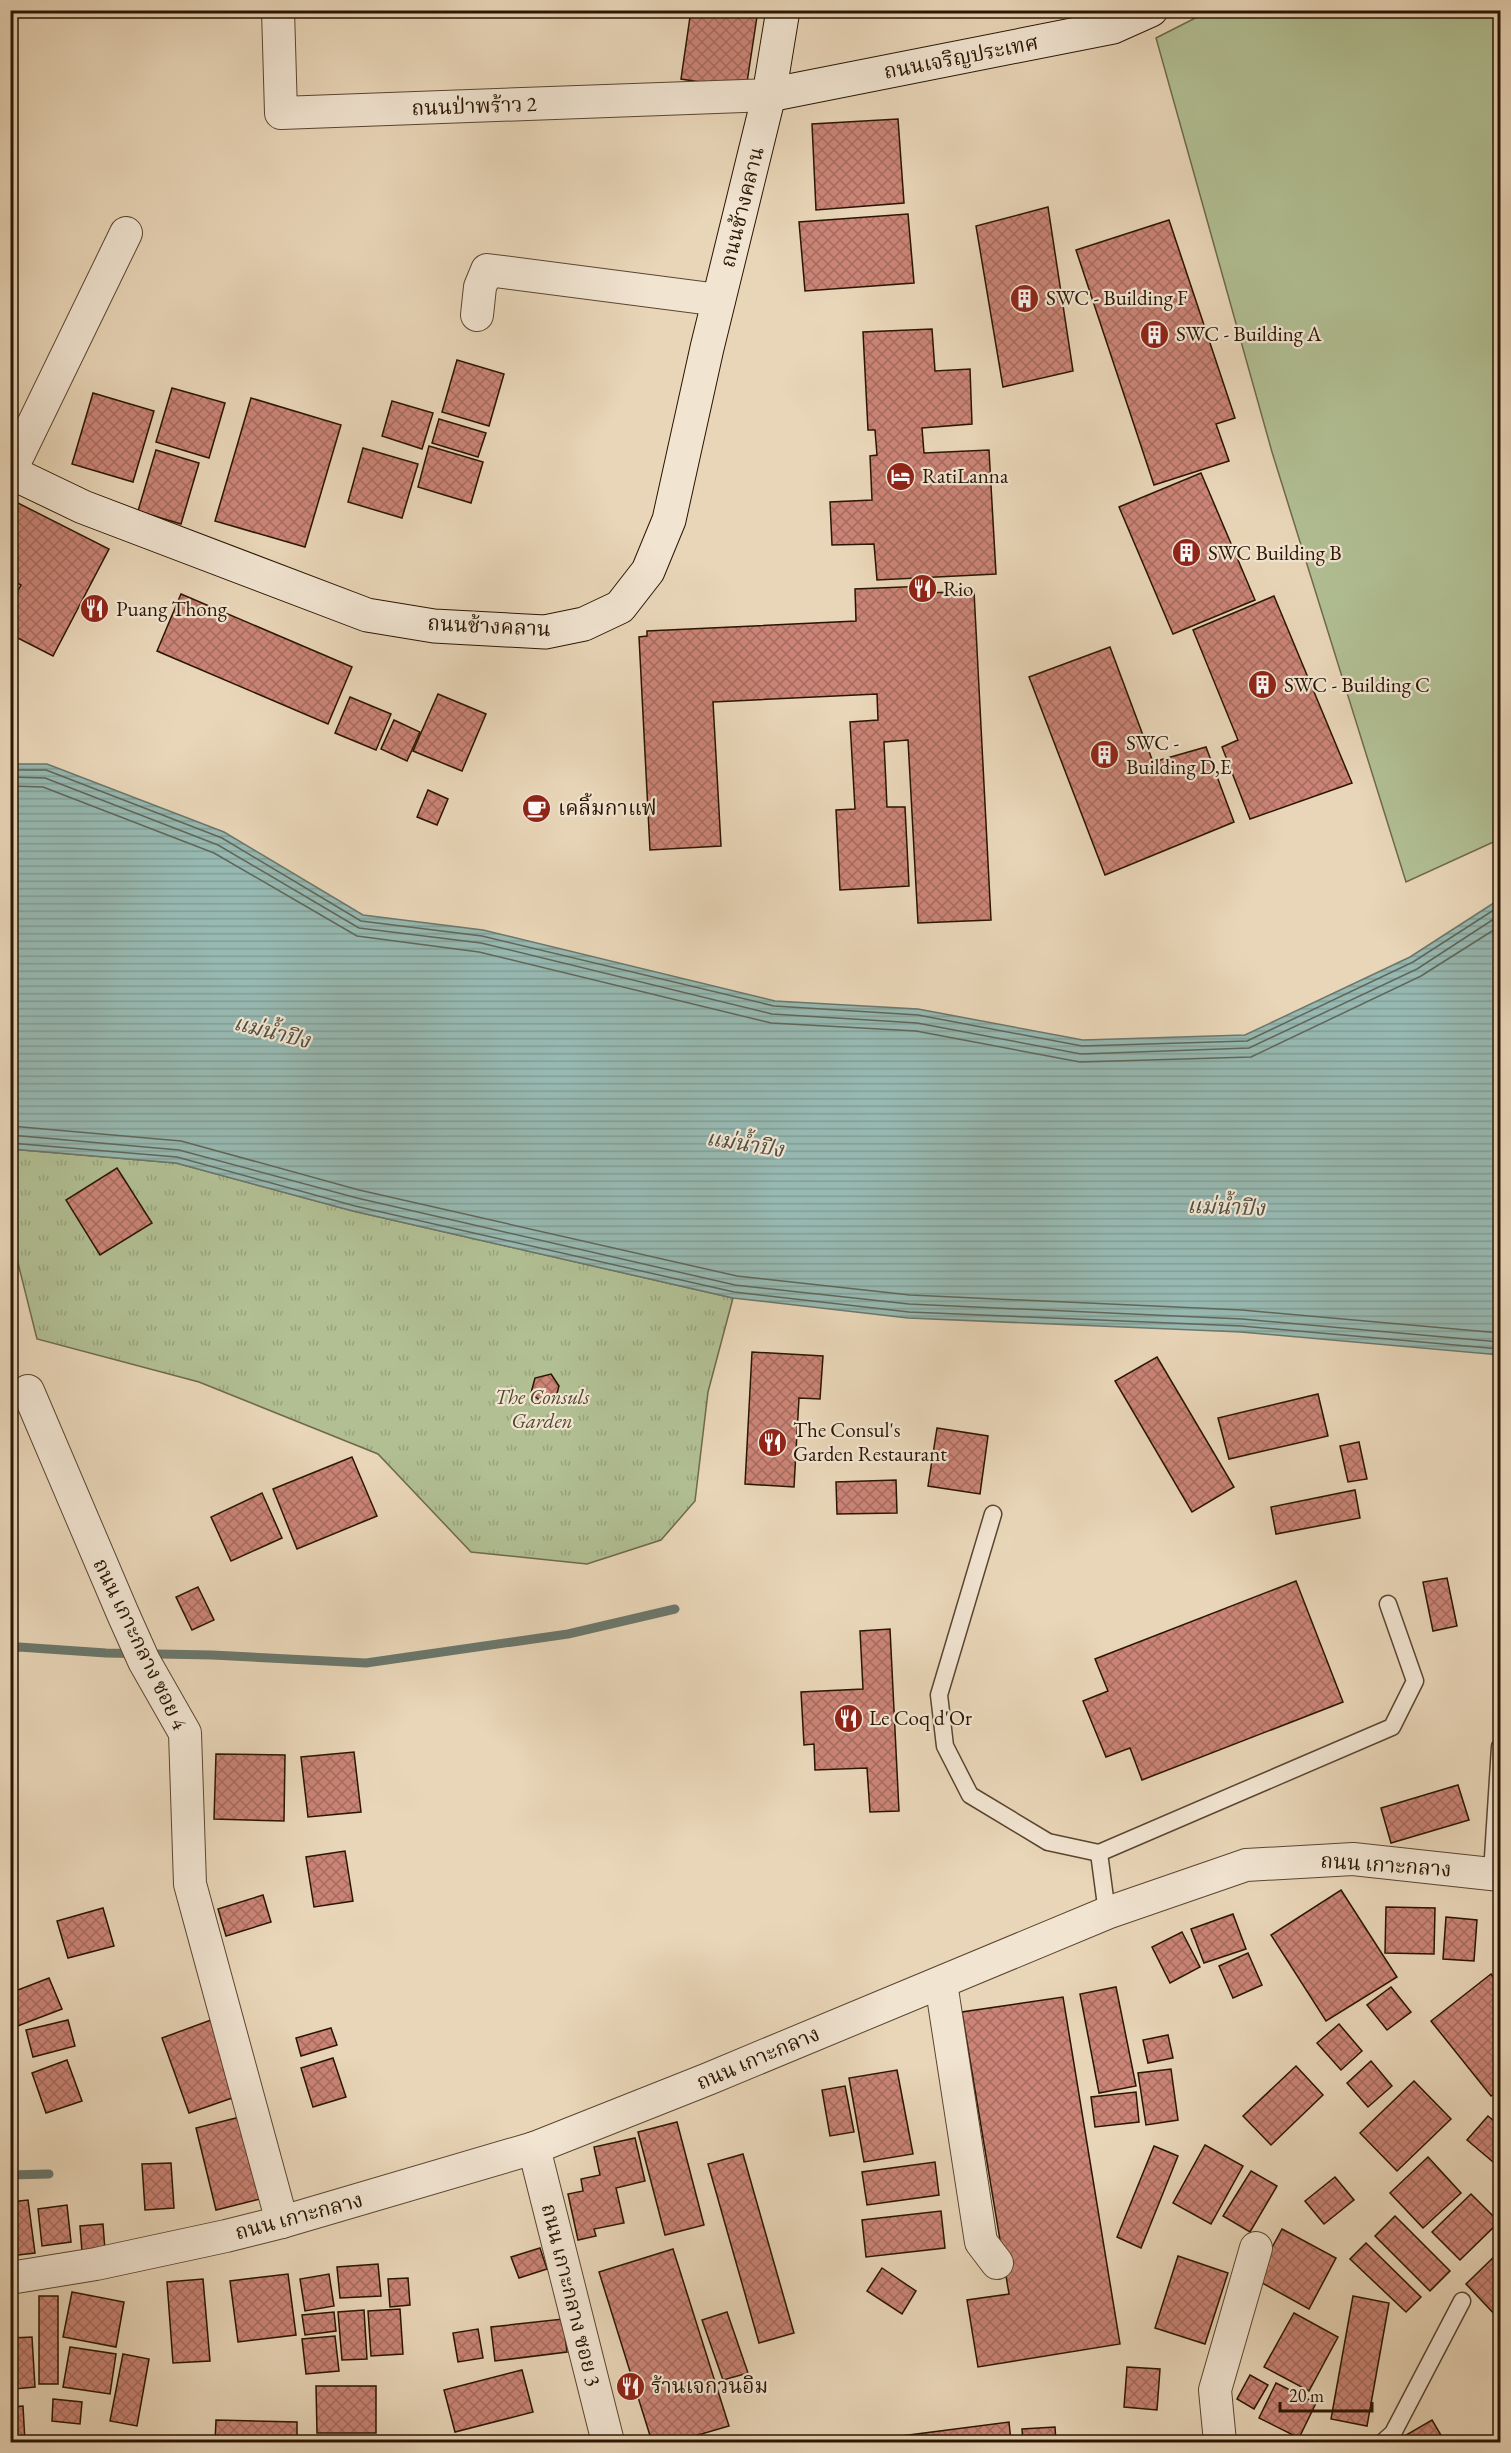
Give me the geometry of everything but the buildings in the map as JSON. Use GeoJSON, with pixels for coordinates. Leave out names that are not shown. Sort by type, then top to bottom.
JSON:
{"type":"FeatureCollection","features":[{"type":"Feature","properties":{"kind":"street","name":"ถนนป่าพร้าว 2"},"geometry":{"type":"LineString","coordinates":[[278,10],[281,113],[769,95]]}},
{"type":"Feature","properties":{"kind":"street","name":"ถนนช้างคลาน"},"geometry":{"type":"LineString","coordinates":[[10,472],[82,507],[367,615],[434,626],[545,632],[584,624],[620,607],[648,571],[669,520],[769,95],[783,10]]}},
{"type":"Feature","properties":{"kind":"street","name":"ถนนเจริญประเทศ"},"geometry":{"type":"LineString","coordinates":[[769,95],[1113,27],[1151,10]]}},
{"type":"Feature","properties":{"kind":"street"},"geometry":{"type":"LineString","coordinates":[[10,472],[126,233]]}},
{"type":"Feature","properties":{"kind":"street"},"geometry":{"type":"LineString","coordinates":[[477,315],[480,287],[487,270],[719,300]]}},
{"type":"Feature","properties":{"kind":"street","name":"ถนน เกาะกลาง ซอย 4"},"geometry":{"type":"LineString","coordinates":[[28,1391],[141,1654],[185,1733],[189,1884],[282,2222]]}},
{"type":"Feature","properties":{"kind":"street","name":"ถนน เกาะกลาง"},"geometry":{"type":"LineString","coordinates":[[10,2278],[96,2264],[282,2222],[534,2148],[708,2079],[1107,1913],[1246,1865],[1353,1859],[1496,1874]]}},
{"type":"Feature","properties":{"kind":"street"},"geometry":{"type":"LineString","coordinates":[[940,1983],[981,2242],[997,2263]]}},
{"type":"Feature","properties":{"kind":"street","name":"ถนน เกาะกลาง ซอย 3"},"geometry":{"type":"LineString","coordinates":[[534,2148],[608,2442]]}},
{"type":"Feature","properties":{"kind":"street"},"geometry":{"type":"LineString","coordinates":[[1220,2442],[1215,2390],[1256,2248]]}},
{"type":"Feature","properties":{"kind":"lane"},"geometry":{"type":"LineString","coordinates":[[993,1514],[939,1695],[945,1746],[970,1795],[1048,1842],[1099,1853],[1392,1727],[1415,1681],[1388,1604]]}},
{"type":"Feature","properties":{"kind":"lane"},"geometry":{"type":"LineString","coordinates":[[1496,1874],[1500,1747]]}},
{"type":"Feature","properties":{"kind":"lane"},"geometry":{"type":"LineString","coordinates":[[1099,1853],[1107,1913]]}},
{"type":"Feature","properties":{"kind":"lane"},"geometry":{"type":"LineString","coordinates":[[1383,2442],[1393,2433],[1462,2301]]}},
{"type":"Feature","properties":{"kind":"green space"},"geometry":{"type":"Polygon","coordinates":[[[1211,10],[1500,11],[1500,839],[1406,882],[1272,452],[1156,38],[1211,10]]]}},
{"type":"Feature","properties":{"kind":"green space","name":"The Consuls Garden"},"geometry":{"type":"Polygon","coordinates":[[[10,1149],[176,1163],[353,1211],[733,1298],[708,1392],[695,1501],[661,1540],[587,1564],[471,1552],[378,1454],[199,1382],[37,1339],[11,1235],[10,1149]]]}},
{"type":"Feature","properties":{"kind":"water","name":"แม่น้ำปิง"},"geometry":{"type":"Polygon","coordinates":[[[10,764],[47,764],[224,832],[363,915],[483,930],[775,1001],[918,1009],[1083,1040],[1245,1035],[1410,957],[1500,899],[1500,1355],[1241,1332],[908,1318],[733,1298],[353,1211],[176,1163],[11,1149],[10,764]]]}},
{"type":"Feature","properties":{"kind":"waterway"},"geometry":{"type":"LineString","coordinates":[[10,1650],[19,1647],[106,1653],[212,1655],[366,1663],[568,1634],[675,1609]]}},
{"type":"Feature","properties":{"kind":"waterway"},"geometry":{"type":"LineString","coordinates":[[10,2175],[49,2174]]}},
{"type":"Feature","properties":{"kind":"place","name":"SWC - Building F"},"geometry":{"type":"Point","coordinates":[1025,298]}},
{"type":"Feature","properties":{"kind":"place","name":"SWC - Building A"},"geometry":{"type":"Point","coordinates":[1155,334]}},
{"type":"Feature","properties":{"kind":"place","name":"RatiLanna"},"geometry":{"type":"Point","coordinates":[901,476]}},
{"type":"Feature","properties":{"kind":"place","name":"SWC Building B"},"geometry":{"type":"Point","coordinates":[1187,553]}},
{"type":"Feature","properties":{"kind":"place","name":"Rio"},"geometry":{"type":"Point","coordinates":[922,589]}},
{"type":"Feature","properties":{"kind":"place","name":"Puang Thong"},"geometry":{"type":"Point","coordinates":[95,609]}},
{"type":"Feature","properties":{"kind":"place","name":"SWC - Building C"},"geometry":{"type":"Point","coordinates":[1263,685]}},
{"type":"Feature","properties":{"kind":"place","name":"SWC - Building D,E"},"geometry":{"type":"Point","coordinates":[1105,755]}},
{"type":"Feature","properties":{"kind":"place","name":"เคลิ้มกาแฟ"},"geometry":{"type":"Point","coordinates":[537,808]}},
{"type":"Feature","properties":{"kind":"place","name":"The Consul's Garden Restaurant"},"geometry":{"type":"Point","coordinates":[772,1442]}},
{"type":"Feature","properties":{"kind":"place","name":"Le Coq d'Or"},"geometry":{"type":"Point","coordinates":[848,1718]}},
{"type":"Feature","properties":{"kind":"place","name":"ร้านเจกวนอิม"},"geometry":{"type":"Point","coordinates":[630,2386]}}]}
